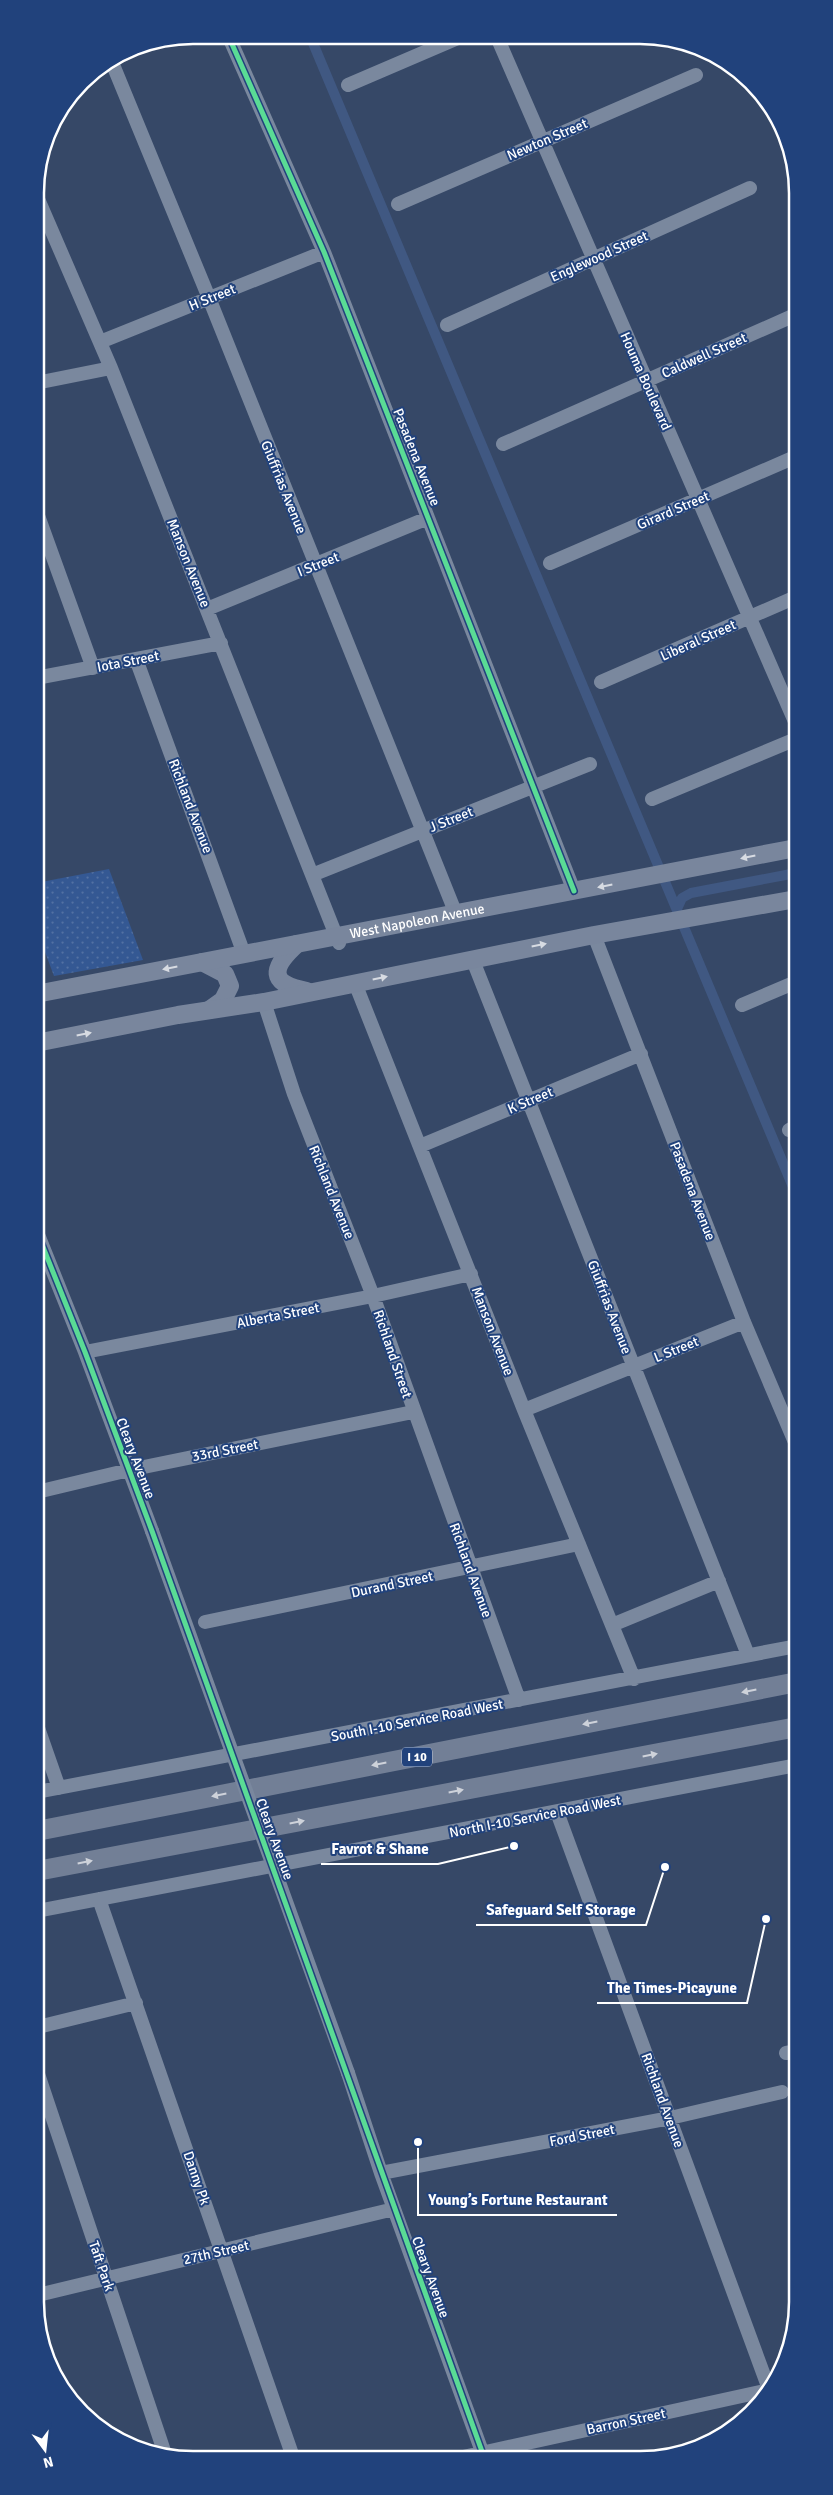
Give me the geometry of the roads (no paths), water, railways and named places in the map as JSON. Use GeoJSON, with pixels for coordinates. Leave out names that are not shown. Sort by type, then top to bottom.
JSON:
{"type":"FeatureCollection","features":[{"type":"Feature","properties":{"kind":"highway","name":"I 10"},"geometry":{"type":"LineString","coordinates":[[44,1830],[789,1684]]}},
{"type":"Feature","properties":{"kind":"highway"},"geometry":{"type":"LineString","coordinates":[[44,1870],[789,1729]]}},
{"type":"Feature","properties":{"kind":"main road","name":"West Napoleon Avenue"},"geometry":{"type":"LineString","coordinates":[[44,992],[297,944],[338,940],[456,914],[789,849]]}},
{"type":"Feature","properties":{"kind":"main road"},"geometry":{"type":"LineString","coordinates":[[44,1041],[209,1010],[264,1002],[472,958],[789,900]]}},
{"type":"Feature","properties":{"kind":"main road"},"geometry":{"type":"LineString","coordinates":[[297,944],[280,962],[278,976],[282,982],[292,989],[310,992]]}},
{"type":"Feature","properties":{"kind":"main road"},"geometry":{"type":"LineString","coordinates":[[202,962],[225,974],[230,986],[223,1000],[209,1010]]}},
{"type":"Feature","properties":{"kind":"street","name":"Pasadena Avenue"},"geometry":{"type":"LineString","coordinates":[[232,44],[324,252],[574,891]]}},
{"type":"Feature","properties":{"kind":"street"},"geometry":{"type":"LineString","coordinates":[[348,85],[444,44]]}},
{"type":"Feature","properties":{"kind":"street","name":"Houma Boulevard"},"geometry":{"type":"LineString","coordinates":[[500,44],[789,708]]}},
{"type":"Feature","properties":{"kind":"street","name":"Giuffrias Avenue"},"geometry":{"type":"LineString","coordinates":[[114,67],[209,298],[456,914]]}},
{"type":"Feature","properties":{"kind":"street","name":"Newton Street"},"geometry":{"type":"LineString","coordinates":[[398,204],[696,75]]}},
{"type":"Feature","properties":{"kind":"street","name":"Englewood Street"},"geometry":{"type":"LineString","coordinates":[[447,325],[750,188]]}},
{"type":"Feature","properties":{"kind":"street","name":"Manson Avenue"},"geometry":{"type":"LineString","coordinates":[[44,213],[111,368],[338,940]]}},
{"type":"Feature","properties":{"kind":"street","name":"H Street"},"geometry":{"type":"LineString","coordinates":[[100,342],[324,252]]}},
{"type":"Feature","properties":{"kind":"street","name":"Caldwell Street"},"geometry":{"type":"LineString","coordinates":[[503,444],[789,318]]}},
{"type":"Feature","properties":{"kind":"street"},"geometry":{"type":"LineString","coordinates":[[44,381],[111,368]]}},
{"type":"Feature","properties":{"kind":"street","name":"Girard Street"},"geometry":{"type":"LineString","coordinates":[[550,563],[789,460]]}},
{"type":"Feature","properties":{"kind":"street","name":"I Street"},"geometry":{"type":"LineString","coordinates":[[207,609],[428,518]]}},
{"type":"Feature","properties":{"kind":"street"},"geometry":{"type":"LineString","coordinates":[[44,542],[93,668]]}},
{"type":"Feature","properties":{"kind":"street","name":"Liberal Street"},"geometry":{"type":"LineString","coordinates":[[602,682],[789,600]]}},
{"type":"Feature","properties":{"kind":"street","name":"Iota Street"},"geometry":{"type":"LineString","coordinates":[[44,677],[221,643]]}},
{"type":"Feature","properties":{"kind":"street","name":"Richland Avenue"},"geometry":{"type":"LineString","coordinates":[[136,659],[244,954]]}},
{"type":"Feature","properties":{"kind":"street"},"geometry":{"type":"LineString","coordinates":[[652,799],[789,742]]}},
{"type":"Feature","properties":{"kind":"street","name":"J Street"},"geometry":{"type":"LineString","coordinates":[[312,874],[590,764]]}},
{"type":"Feature","properties":{"kind":"street","name":"Pasadena Avenue"},"geometry":{"type":"LineString","coordinates":[[594,935],[744,1322],[789,1428]]}},
{"type":"Feature","properties":{"kind":"street","name":"Giuffrias Avenue"},"geometry":{"type":"LineString","coordinates":[[472,958],[530,1100],[748,1655]]}},
{"type":"Feature","properties":{"kind":"street","name":"Manson Avenue"},"geometry":{"type":"LineString","coordinates":[[355,983],[524,1410],[634,1679]]}},
{"type":"Feature","properties":{"kind":"street"},"geometry":{"type":"LineString","coordinates":[[742,1005],[789,985]]}},
{"type":"Feature","properties":{"kind":"street","name":"Richland Avenue"},"geometry":{"type":"LineString","coordinates":[[264,1002],[294,1094],[373,1296]]}},
{"type":"Feature","properties":{"kind":"street","name":"K Street"},"geometry":{"type":"LineString","coordinates":[[420,1146],[640,1054]]}},
{"type":"Feature","properties":{"kind":"street","name":"Cleary Avenue"},"geometry":{"type":"LineString","coordinates":[[44,1250],[85,1352],[152,1531],[348,2073],[381,2173],[483,2451]]}},
{"type":"Feature","properties":{"kind":"street","name":"Alberta Street"},"geometry":{"type":"LineString","coordinates":[[85,1352],[373,1296],[471,1274]]}},
{"type":"Feature","properties":{"kind":"street","name":"Richland Street"},"geometry":{"type":"LineString","coordinates":[[373,1296],[413,1412]]}},
{"type":"Feature","properties":{"kind":"street","name":"L Street"},"geometry":{"type":"LineString","coordinates":[[524,1410],[744,1322]]}},
{"type":"Feature","properties":{"kind":"street","name":"Richland Avenue"},"geometry":{"type":"LineString","coordinates":[[413,1412],[519,1700]]}},
{"type":"Feature","properties":{"kind":"street","name":"33rd Street"},"geometry":{"type":"LineString","coordinates":[[44,1490],[128,1470],[413,1412]]}},
{"type":"Feature","properties":{"kind":"street","name":"Durand Street"},"geometry":{"type":"LineString","coordinates":[[205,1622],[579,1544]]}},
{"type":"Feature","properties":{"kind":"street"},"geometry":{"type":"LineString","coordinates":[[612,1625],[719,1581]]}},
{"type":"Feature","properties":{"kind":"street","name":"South I-10 Service Road West"},"geometry":{"type":"LineString","coordinates":[[44,1791],[634,1679],[789,1647]]}},
{"type":"Feature","properties":{"kind":"street"},"geometry":{"type":"LineString","coordinates":[[44,1746],[59,1788]]}},
{"type":"Feature","properties":{"kind":"street","name":"North I-10 Service Road West"},"geometry":{"type":"LineString","coordinates":[[44,1910],[789,1767]]}},
{"type":"Feature","properties":{"kind":"street","name":"Richland Avenue"},"geometry":{"type":"LineString","coordinates":[[557,1812],[766,2381]]}},
{"type":"Feature","properties":{"kind":"street","name":"Danny Pk"},"geometry":{"type":"LineString","coordinates":[[99,1899],[291,2451]]}},
{"type":"Feature","properties":{"kind":"street"},"geometry":{"type":"LineString","coordinates":[[44,2026],[136,2003]]}},
{"type":"Feature","properties":{"kind":"street","name":"Taft Park"},"geometry":{"type":"LineString","coordinates":[[44,2092],[163,2448]]}},
{"type":"Feature","properties":{"kind":"street","name":"Ford Street"},"geometry":{"type":"LineString","coordinates":[[381,2173],[670,2118],[782,2092]]}},
{"type":"Feature","properties":{"kind":"street","name":"27th Street"},"geometry":{"type":"LineString","coordinates":[[44,2293],[394,2209]]}},
{"type":"Feature","properties":{"kind":"street","name":"Barron Street"},"geometry":{"type":"LineString","coordinates":[[497,2451],[759,2391]]}},
{"type":"Feature","properties":{"kind":"waterway"},"geometry":{"type":"LineString","coordinates":[[313,44],[789,1177]]}},
{"type":"Feature","properties":{"kind":"waterway"},"geometry":{"type":"LineString","coordinates":[[677,909],[682,898],[691,893],[789,874]]}},
{"type":"Feature","properties":{"kind":"place","name":"Favrot & Shane"},"geometry":{"type":"Point","coordinates":[514,1846]}},
{"type":"Feature","properties":{"kind":"place","name":"Safeguard Self Storage"},"geometry":{"type":"Point","coordinates":[665,1867]}},
{"type":"Feature","properties":{"kind":"place","name":"The Times-Picayune"},"geometry":{"type":"Point","coordinates":[766,1919]}},
{"type":"Feature","properties":{"kind":"place","name":"Young’s Fortune Restaurant"},"geometry":{"type":"Point","coordinates":[418,2142]}}]}
